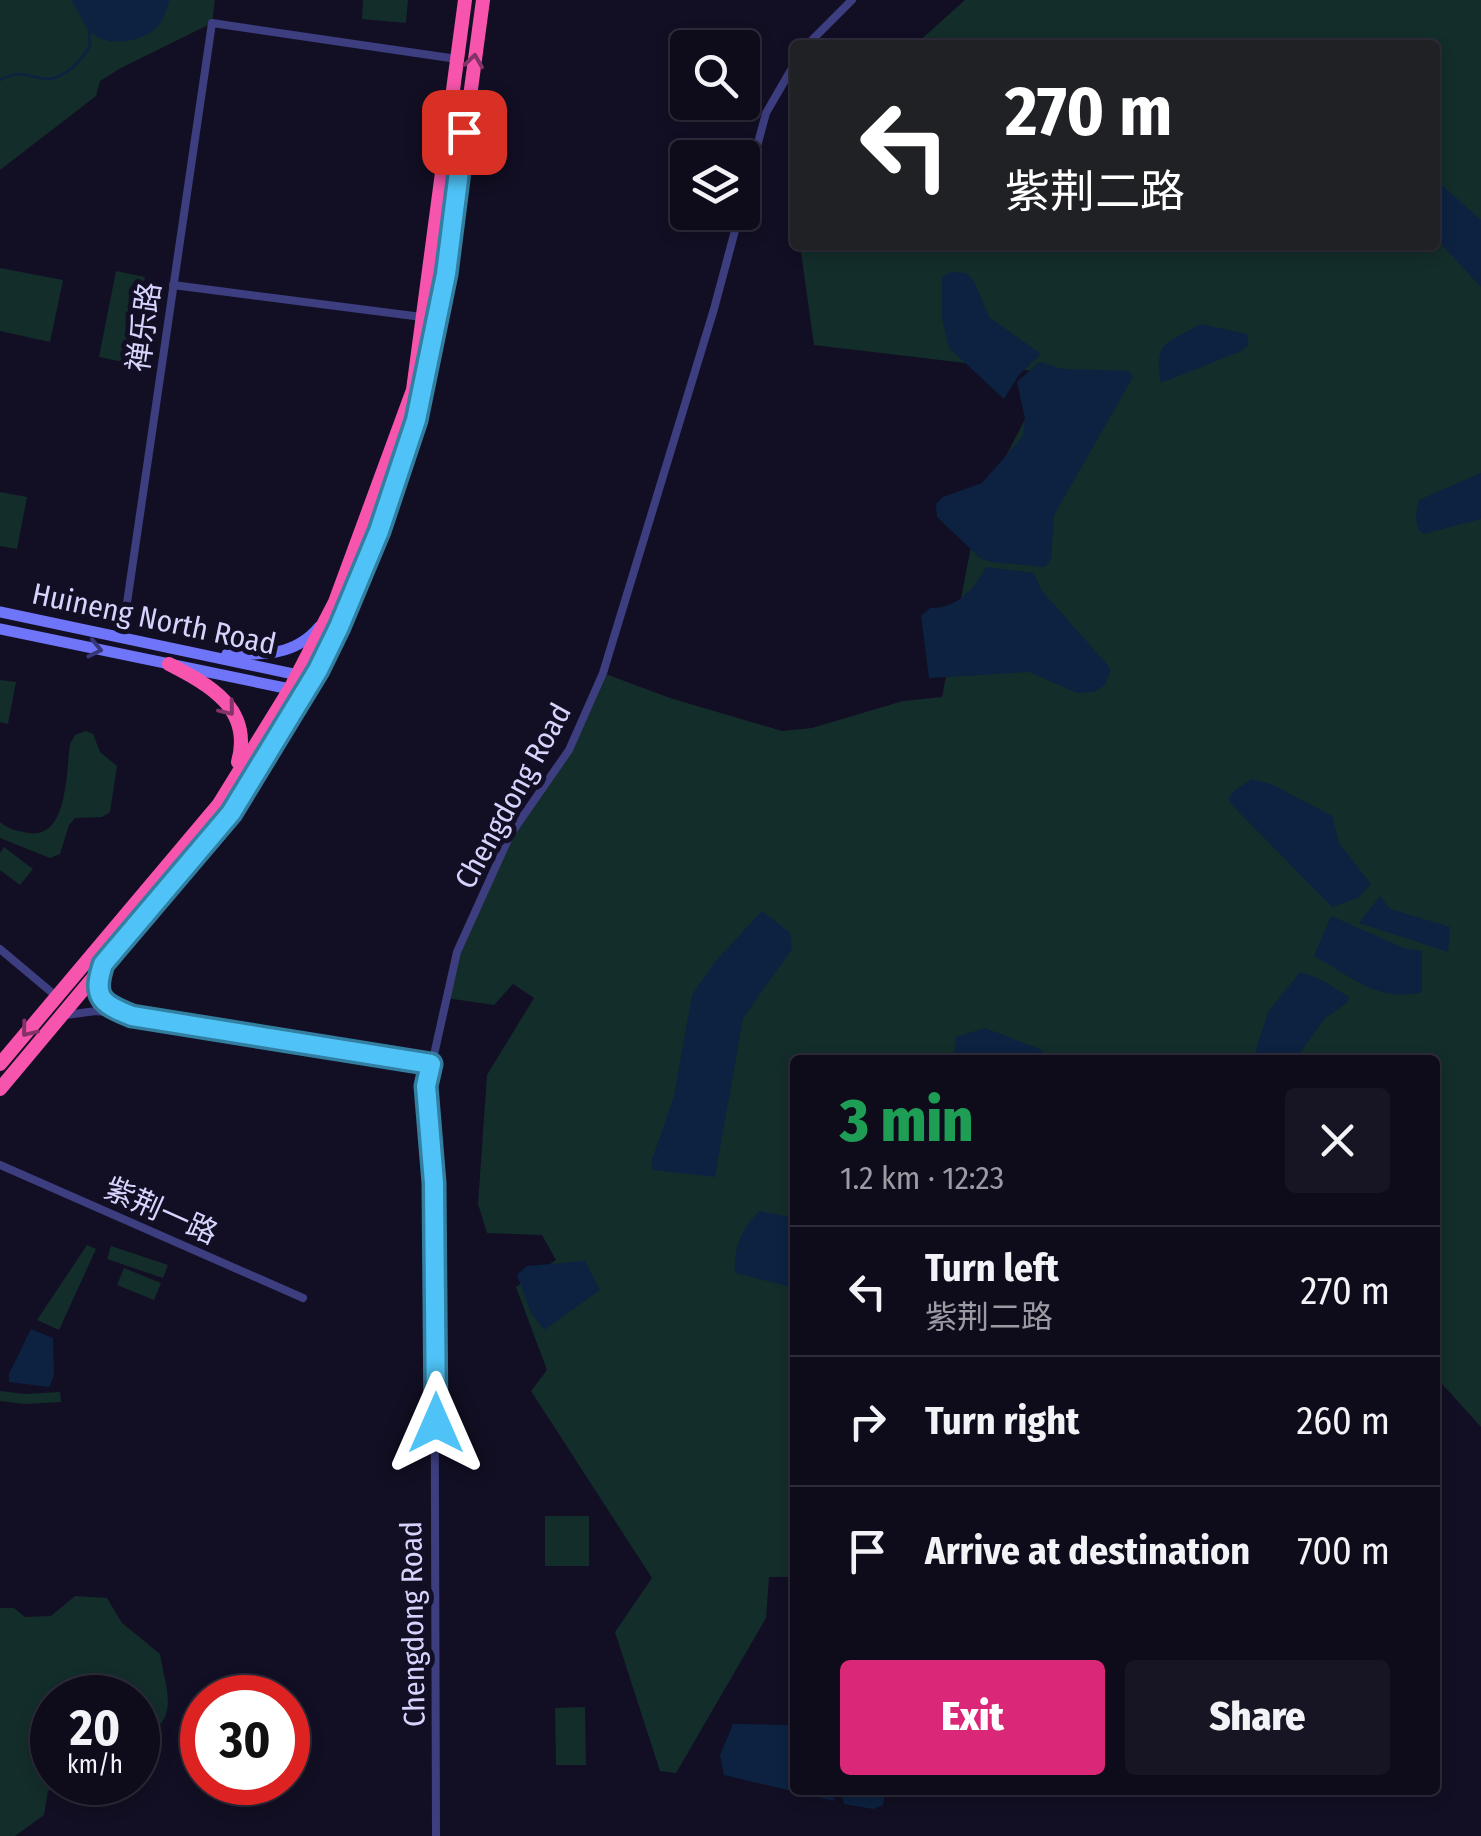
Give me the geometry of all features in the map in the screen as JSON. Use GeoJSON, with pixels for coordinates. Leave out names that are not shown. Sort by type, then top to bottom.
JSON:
{"type":"FeatureCollection","features":[{"type":"Feature","properties":{"kind":"highway"},"geometry":{"type":"LineString","coordinates":[[0,1064],[218,804],[294,682],[336,602],[412,390],[465,0]]}},
{"type":"Feature","properties":{"kind":"highway"},"geometry":{"type":"LineString","coordinates":[[0,1089],[231,813],[318,670],[379,531],[416,420],[446,274],[483,0]]}},
{"type":"Feature","properties":{"kind":"highway"},"geometry":{"type":"LineString","coordinates":[[169,664],[197,678],[235,715],[243,730],[234,778]]}},
{"type":"Feature","properties":{"kind":"street"},"geometry":{"type":"LineString","coordinates":[[812,40],[852,0]]}},
{"type":"Feature","properties":{"kind":"street","name":"禅乐路"},"geometry":{"type":"LineString","coordinates":[[122,638],[212,23],[457,60]]}},
{"type":"Feature","properties":{"kind":"street"},"geometry":{"type":"LineString","coordinates":[[759,140],[766,112],[790,71]]}},
{"type":"Feature","properties":{"kind":"street","name":"Chengdong Road"},"geometry":{"type":"LineString","coordinates":[[436,1836],[434,1183],[426,1086],[457,952],[510,835],[569,750],[604,673],[735,230]]}},
{"type":"Feature","properties":{"kind":"street"},"geometry":{"type":"LineString","coordinates":[[173,285],[422,318]]}},
{"type":"Feature","properties":{"kind":"street"},"geometry":{"type":"LineString","coordinates":[[184,651],[254,655],[286,652],[316,631],[336,602]]}},
{"type":"Feature","properties":{"kind":"street","name":"Huineng North Road"},"geometry":{"type":"LineString","coordinates":[[0,612],[184,651],[294,682]]}},
{"type":"Feature","properties":{"kind":"street","name":"Huineng North Road"},"geometry":{"type":"LineString","coordinates":[[0,629],[169,664],[294,682]]}},
{"type":"Feature","properties":{"kind":"street"},"geometry":{"type":"LineString","coordinates":[[0,949],[56,996]]}},
{"type":"Feature","properties":{"kind":"street"},"geometry":{"type":"LineString","coordinates":[[103,964],[97,982],[102,1000],[132,1016]]}},
{"type":"Feature","properties":{"kind":"street"},"geometry":{"type":"LineString","coordinates":[[58,1018],[72,1012],[132,1016],[431,1064]]}},
{"type":"Feature","properties":{"kind":"street","name":"紫荆一路"},"geometry":{"type":"LineString","coordinates":[[0,1165],[304,1298]]}},
{"type":"Feature","properties":{"kind":"green space"},"geometry":{"type":"Polygon","coordinates":[[[0,0],[215,0],[212,23],[100,81],[96,96],[0,170],[0,0]]]}},
{"type":"Feature","properties":{"kind":"green space"},"geometry":{"type":"Polygon","coordinates":[[[363,0],[408,0],[406,23],[362,19],[363,0]]]}},
{"type":"Feature","properties":{"kind":"green space"},"geometry":{"type":"Polygon","coordinates":[[[965,0],[1481,0],[1481,1427],[1440,1382],[1440,1055],[790,1055],[790,1577],[769,1577],[766,1618],[676,1773],[660,1771],[615,1632],[652,1578],[531,1391],[547,1370],[516,1287],[556,1260],[542,1235],[487,1233],[478,1204],[487,1075],[534,998],[513,984],[494,1005],[446,998],[457,952],[510,835],[569,750],[603,673],[670,698],[782,731],[812,728],[903,701],[942,697],[978,510],[1049,373],[814,345],[801,250],[1440,250],[1440,40],[921,40],[965,0]]]}},
{"type":"Feature","properties":{"kind":"green space"},"geometry":{"type":"Polygon","coordinates":[[[0,268],[63,280],[50,342],[0,331],[0,268]]]}},
{"type":"Feature","properties":{"kind":"green space"},"geometry":{"type":"Polygon","coordinates":[[[116,271],[145,277],[128,363],[99,357],[116,271]]]}},
{"type":"Feature","properties":{"kind":"green space"},"geometry":{"type":"Polygon","coordinates":[[[0,492],[27,497],[17,549],[0,546],[0,492]]]}},
{"type":"Feature","properties":{"kind":"green space"},"geometry":{"type":"Polygon","coordinates":[[[0,680],[16,682],[8,724],[0,722],[0,680]]]}},
{"type":"Feature","properties":{"kind":"green space"},"geometry":{"type":"Polygon","coordinates":[[[86,731],[93,734],[100,752],[117,766],[110,812],[102,817],[75,818],[60,854],[50,858],[0,838],[0,822],[29,833],[51,826],[63,801],[70,744],[75,735],[86,731]]]}},
{"type":"Feature","properties":{"kind":"green space"},"geometry":{"type":"Polygon","coordinates":[[[4,847],[33,869],[20,885],[0,870],[4,847]]]}},
{"type":"Feature","properties":{"kind":"green space"},"geometry":{"type":"Polygon","coordinates":[[[87,1245],[96,1249],[59,1330],[37,1320],[87,1245]]]}},
{"type":"Feature","properties":{"kind":"green space"},"geometry":{"type":"Polygon","coordinates":[[[111,1246],[168,1265],[163,1278],[107,1259],[111,1246]]]}},
{"type":"Feature","properties":{"kind":"green space"},"geometry":{"type":"Polygon","coordinates":[[[124,1268],[161,1283],[154,1300],[117,1285],[124,1268]]]}},
{"type":"Feature","properties":{"kind":"green space"},"geometry":{"type":"Polygon","coordinates":[[[0,1391],[60,1392],[61,1402],[0,1401],[0,1391]]]}},
{"type":"Feature","properties":{"kind":"green space"},"geometry":{"type":"Polygon","coordinates":[[[545,1516],[589,1516],[589,1566],[545,1566],[545,1516]]]}},
{"type":"Feature","properties":{"kind":"green space"},"geometry":{"type":"Polygon","coordinates":[[[75,1596],[107,1598],[122,1623],[160,1654],[167,1694],[166,1715],[160,1725],[160,1675],[30,1675],[30,1805],[46,1805],[44,1815],[15,1836],[0,1836],[0,1608],[14,1608],[25,1617],[51,1616],[75,1596]]]}},
{"type":"Feature","properties":{"kind":"green space"},"geometry":{"type":"Polygon","coordinates":[[[585,1707],[586,1765],[556,1765],[555,1708],[585,1707]]]}},
{"type":"Feature","properties":{"kind":"water"},"geometry":{"type":"Polygon","coordinates":[[[71,0],[169,2],[154,30],[133,40],[116,42],[93,34],[71,0]]]}},
{"type":"Feature","properties":{"kind":"water"},"geometry":{"type":"Polygon","coordinates":[[[1440,183],[1481,220],[1481,287],[1440,243],[1440,183]]]}},
{"type":"Feature","properties":{"kind":"water"},"geometry":{"type":"Polygon","coordinates":[[[951,272],[966,273],[974,281],[989,317],[1041,354],[1018,376],[1004,399],[949,348],[942,319],[942,277],[951,272]]]}},
{"type":"Feature","properties":{"kind":"water"},"geometry":{"type":"Polygon","coordinates":[[[1200,324],[1247,334],[1249,345],[1161,383],[1161,351],[1200,324]]]}},
{"type":"Feature","properties":{"kind":"water"},"geometry":{"type":"Polygon","coordinates":[[[1039,362],[1063,369],[1129,371],[1133,377],[1054,515],[1051,559],[1045,567],[991,562],[980,558],[937,517],[936,504],[943,497],[982,483],[1023,436],[1025,419],[1017,382],[1039,362]]]}},
{"type":"Feature","properties":{"kind":"water"},"geometry":{"type":"Polygon","coordinates":[[[1481,473],[1481,519],[1423,534],[1416,514],[1419,500],[1481,473]]]}},
{"type":"Feature","properties":{"kind":"water"},"geometry":{"type":"Polygon","coordinates":[[[986,567],[1034,573],[1042,591],[1111,669],[1105,685],[1094,692],[1077,693],[1029,672],[929,678],[921,616],[930,608],[948,605],[964,596],[986,567]]]}},
{"type":"Feature","properties":{"kind":"water"},"geometry":{"type":"Polygon","coordinates":[[[1252,779],[1273,785],[1332,816],[1339,843],[1371,884],[1358,898],[1332,907],[1232,805],[1228,799],[1252,779]]]}},
{"type":"Feature","properties":{"kind":"water"},"geometry":{"type":"Polygon","coordinates":[[[1380,896],[1390,909],[1450,927],[1448,952],[1359,923],[1380,896]]]}},
{"type":"Feature","properties":{"kind":"water"},"geometry":{"type":"Polygon","coordinates":[[[762,911],[790,933],[792,949],[743,1018],[715,1177],[653,1170],[651,1163],[674,1096],[692,995],[714,963],[762,911]]]}},
{"type":"Feature","properties":{"kind":"water"},"geometry":{"type":"Polygon","coordinates":[[[1331,916],[1404,948],[1422,951],[1422,992],[1378,991],[1314,956],[1331,916]]]}},
{"type":"Feature","properties":{"kind":"water"},"geometry":{"type":"Polygon","coordinates":[[[1300,972],[1349,997],[1347,1003],[1325,1018],[1299,1055],[1255,1055],[1268,1012],[1300,972]]]}},
{"type":"Feature","properties":{"kind":"water"},"geometry":{"type":"Polygon","coordinates":[[[985,1028],[1042,1050],[1041,1055],[954,1055],[956,1037],[985,1028]]]}},
{"type":"Feature","properties":{"kind":"water"},"geometry":{"type":"Polygon","coordinates":[[[760,1211],[790,1217],[790,1287],[735,1273],[740,1239],[760,1211]]]}},
{"type":"Feature","properties":{"kind":"water"},"geometry":{"type":"Polygon","coordinates":[[[585,1261],[600,1290],[544,1330],[531,1313],[517,1275],[527,1266],[585,1261]]]}},
{"type":"Feature","properties":{"kind":"water"},"geometry":{"type":"Polygon","coordinates":[[[31,1329],[53,1338],[54,1376],[49,1387],[9,1382],[9,1374],[31,1329]]]}},
{"type":"Feature","properties":{"kind":"water"},"geometry":{"type":"Polygon","coordinates":[[[733,1724],[790,1725],[790,1791],[724,1775],[720,1755],[733,1724]]]}},
{"type":"Feature","properties":{"kind":"water"},"geometry":{"type":"Polygon","coordinates":[[[809,1795],[833,1795],[834,1801],[809,1795]]]}},
{"type":"Feature","properties":{"kind":"water"},"geometry":{"type":"Polygon","coordinates":[[[842,1795],[884,1795],[883,1805],[873,1809],[844,1804],[842,1795]]]}},
{"type":"Feature","properties":{"kind":"waterway"},"geometry":{"type":"LineString","coordinates":[[0,80],[19,74],[47,79],[66,72],[87,50],[89,28]]}},
{"type":"Feature","properties":{"kind":"route"},"geometry":{"type":"LineString","coordinates":[[436,1423],[434,1183],[426,1086],[431,1064],[132,1016],[102,1000],[97,982],[103,964],[231,813],[318,670],[339,627],[379,531],[416,420],[446,274],[464,132]]}}]}
